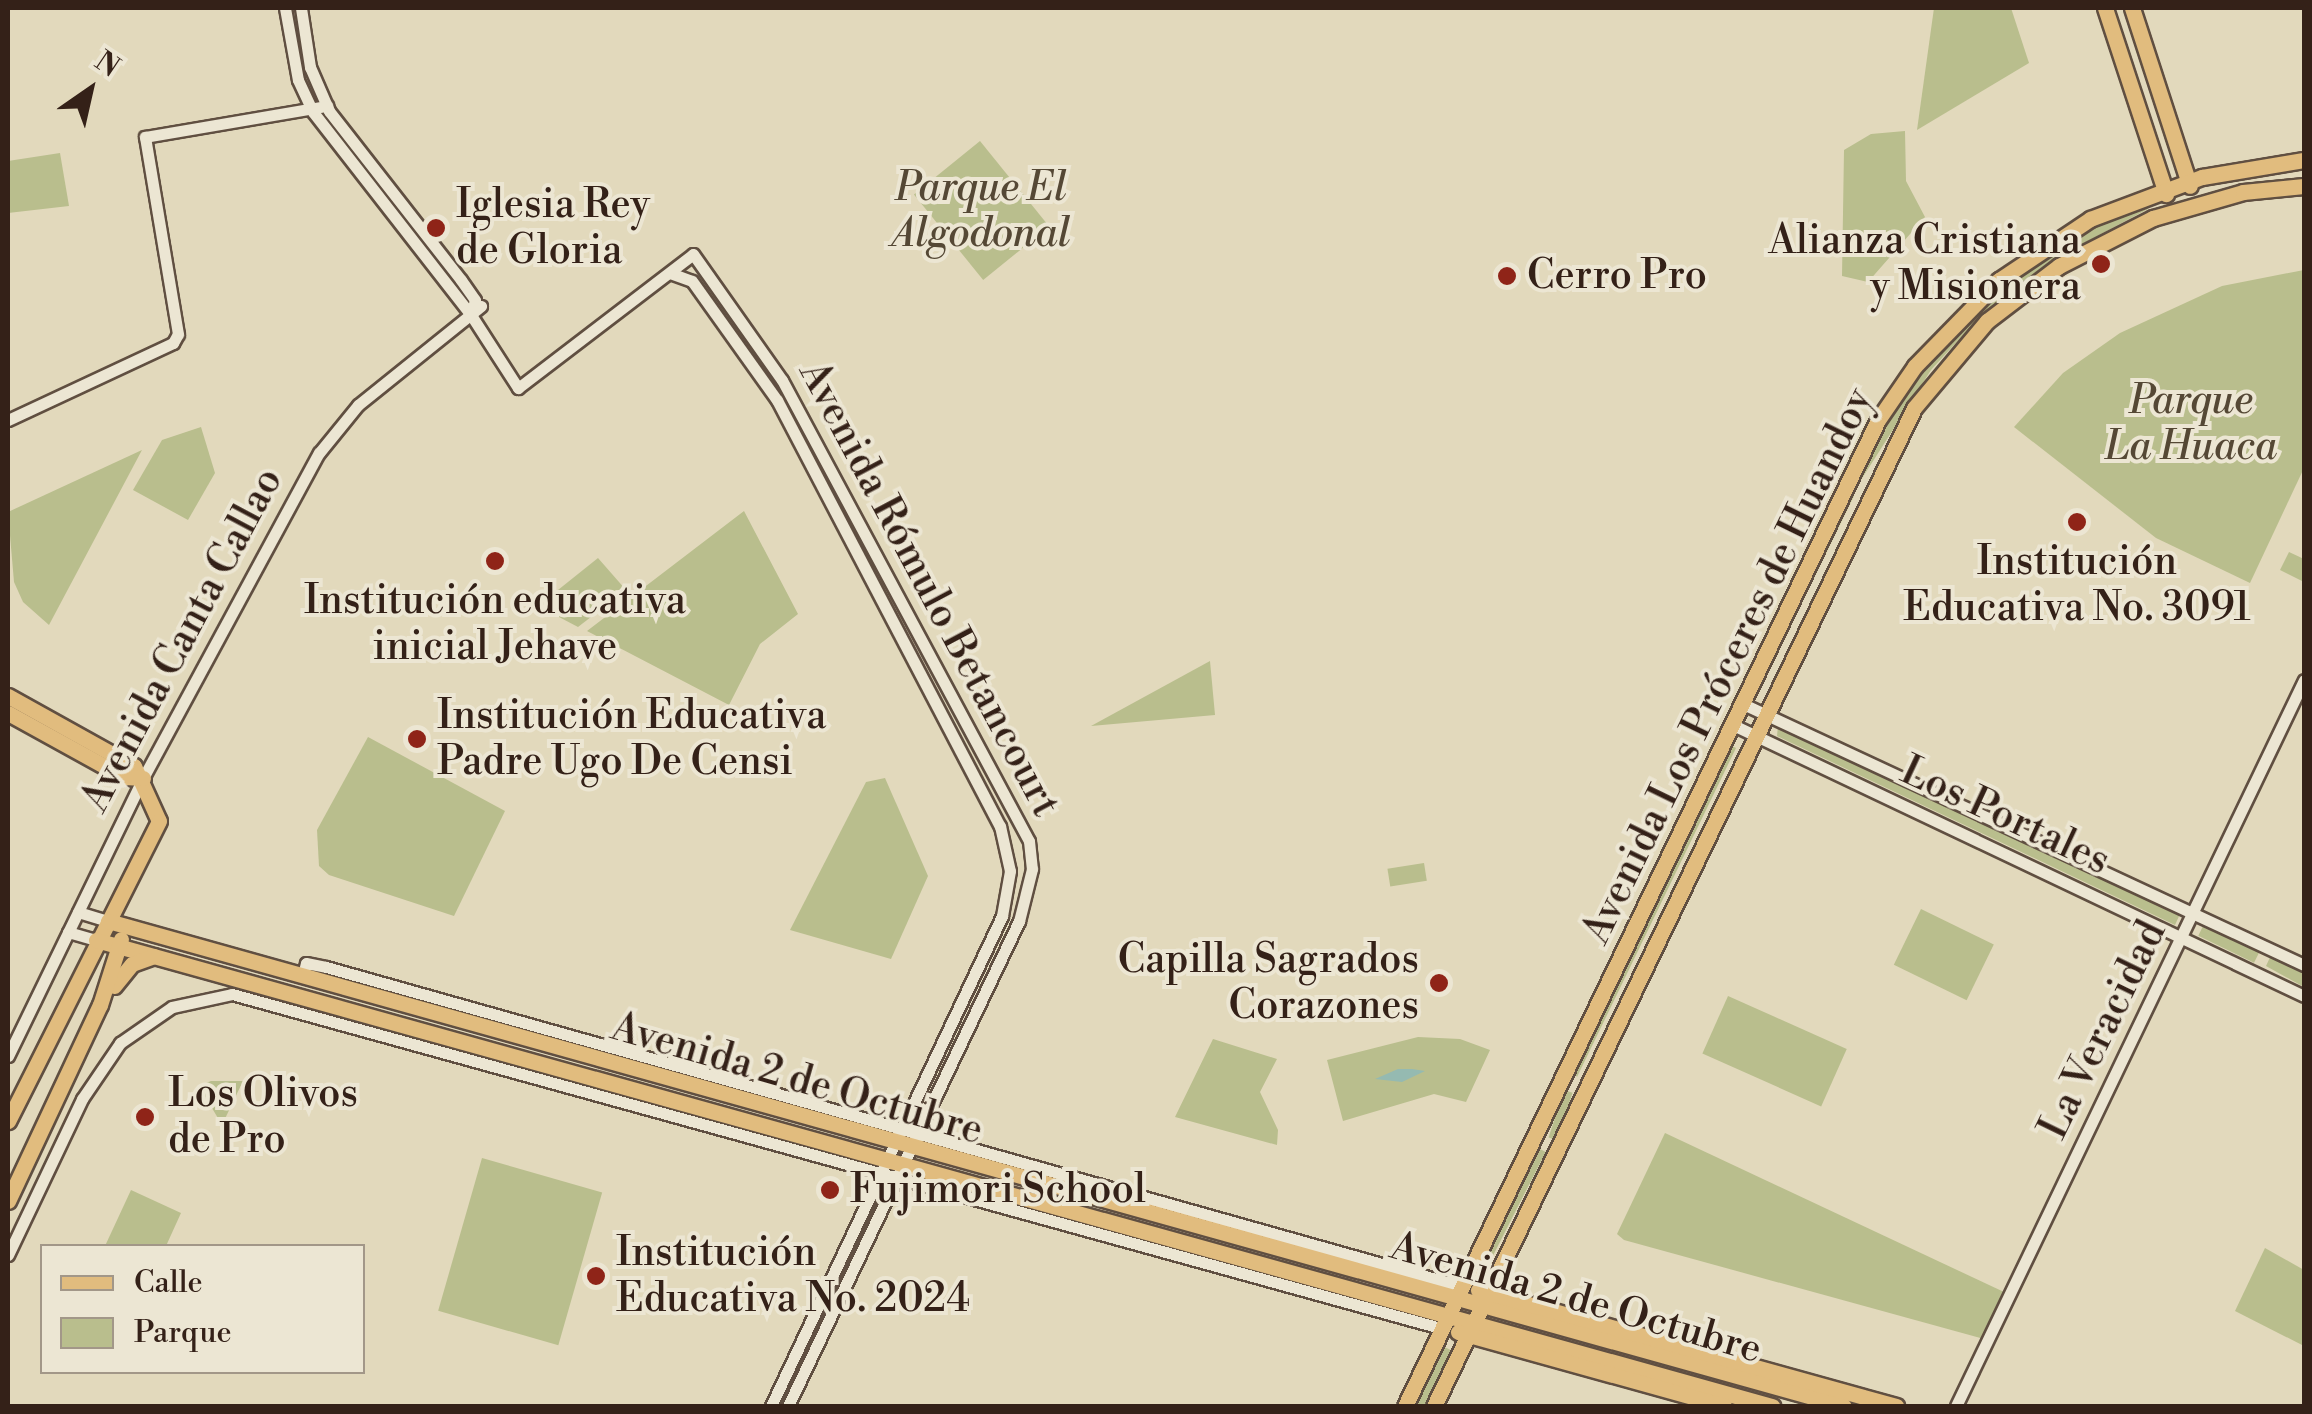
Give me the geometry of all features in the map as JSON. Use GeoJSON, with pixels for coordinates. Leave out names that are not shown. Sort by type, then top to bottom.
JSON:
{"type":"FeatureCollection","features":[{"type":"Feature","properties":{"kind":"main road"},"geometry":{"type":"LineString","coordinates":[[2105,8],[2172,212]]}},
{"type":"Feature","properties":{"kind":"main road"},"geometry":{"type":"LineString","coordinates":[[2132,8],[2196,205]]}},
{"type":"Feature","properties":{"kind":"main road","name":"Avenida Los Próceres de Huandoy"},"geometry":{"type":"LineString","coordinates":[[1406,1406],[1878,420],[1948,326],[2045,246],[2164,188],[2304,160]]}},
{"type":"Feature","properties":{"kind":"main road","name":"Avenida Los Próceres de Huandoy"},"geometry":{"type":"LineString","coordinates":[[1434,1406],[1869,492],[1914,408],[1987,321],[2058,266],[2172,212],[2304,186]]}},
{"type":"Feature","properties":{"kind":"main road"},"geometry":{"type":"LineString","coordinates":[[1848,481],[1869,492]]}},
{"type":"Feature","properties":{"kind":"main road"},"geometry":{"type":"LineString","coordinates":[[8,696],[134,766],[142,778]]}},
{"type":"Feature","properties":{"kind":"main road"},"geometry":{"type":"LineString","coordinates":[[8,713],[124,777],[142,778]]}},
{"type":"Feature","properties":{"kind":"main road","name":"Avenida Canta Callao"},"geometry":{"type":"LineString","coordinates":[[8,1201],[100,1006],[120,947],[115,923],[159,821],[142,778]]}},
{"type":"Feature","properties":{"kind":"main road"},"geometry":{"type":"LineString","coordinates":[[8,1120],[96,940],[115,923]]}},
{"type":"Feature","properties":{"kind":"main road","name":"Avenida 2 de Octubre"},"geometry":{"type":"LineString","coordinates":[[115,923],[304,969],[1461,1294],[1896,1406]]}},
{"type":"Feature","properties":{"kind":"main road","name":"Avenida 2 de Octubre"},"geometry":{"type":"LineString","coordinates":[[96,940],[1447,1324],[1772,1406]]}},
{"type":"Feature","properties":{"kind":"main road"},"geometry":{"type":"LineString","coordinates":[[100,1006],[132,964],[156,956]]}},
{"type":"Feature","properties":{"kind":"main road","name":"Avenida 2 de Octubre"},"geometry":{"type":"LineString","coordinates":[[1484,1300],[1844,1406]]}},
{"type":"Feature","properties":{"kind":"main road","name":"Avenida 2 de Octubre"},"geometry":{"type":"LineString","coordinates":[[1470,1329],[1724,1406]]}},
{"type":"Feature","properties":{"kind":"street"},"geometry":{"type":"LineString","coordinates":[[285,8],[298,80],[313,112],[476,310],[518,388],[670,273]]}},
{"type":"Feature","properties":{"kind":"street"},"geometry":{"type":"LineString","coordinates":[[301,8],[310,67],[327,106],[461,280],[475,300],[476,310]]}},
{"type":"Feature","properties":{"kind":"street"},"geometry":{"type":"LineString","coordinates":[[8,420],[166,350],[178,334],[145,136],[313,112],[327,106]]}},
{"type":"Feature","properties":{"kind":"street","name":"Avenida Rómulo Betancourt"},"geometry":{"type":"LineString","coordinates":[[670,273],[693,254],[782,380],[1029,841],[1032,869],[1019,921],[908,1138]]}},
{"type":"Feature","properties":{"kind":"street","name":"Avenida Rómulo Betancourt"},"geometry":{"type":"LineString","coordinates":[[670,273],[692,281],[777,400],[1006,846],[1008,896],[1002,916],[788,1406]]}},
{"type":"Feature","properties":{"kind":"street","name":"Avenida Canta Callao"},"geometry":{"type":"LineString","coordinates":[[8,1056],[142,778],[336,428],[476,310]]}},
{"type":"Feature","properties":{"kind":"street","name":"La Veracidad"},"geometry":{"type":"LineString","coordinates":[[1956,1406],[2304,680]]}},
{"type":"Feature","properties":{"kind":"street","name":"Los Portales"},"geometry":{"type":"LineString","coordinates":[[1741,702],[2304,965]]}},
{"type":"Feature","properties":{"kind":"street","name":"Los Portales"},"geometry":{"type":"LineString","coordinates":[[1732,724],[2185,934],[2304,996]]}},
{"type":"Feature","properties":{"kind":"street","name":"Avenida 2 de Octubre"},"geometry":{"type":"LineString","coordinates":[[78,912],[115,923]]}},
{"type":"Feature","properties":{"kind":"street","name":"Avenida 2 de Octubre"},"geometry":{"type":"LineString","coordinates":[[68,932],[96,940]]}},
{"type":"Feature","properties":{"kind":"street","name":"Avenida 2 de Octubre"},"geometry":{"type":"LineString","coordinates":[[304,969],[326,968],[908,1138]]}},
{"type":"Feature","properties":{"kind":"street","name":"Avenida 2 de Octubre"},"geometry":{"type":"LineString","coordinates":[[8,1255],[92,1080],[136,1029],[172,1007],[212,995],[289,1006],[894,1169]]}},
{"type":"Feature","properties":{"kind":"street","name":"Avenida Rómulo Betancourt"},"geometry":{"type":"LineString","coordinates":[[771,1406],[894,1169]]}},
{"type":"Feature","properties":{"kind":"green space"},"geometry":{"type":"Polygon","coordinates":[[[1934,8],[2011,8],[2029,63],[1917,130],[1934,8]]]}},
{"type":"Feature","properties":{"kind":"green space"},"geometry":{"type":"Polygon","coordinates":[[[1905,131],[1906,181],[1925,217],[1868,282],[1842,276],[1844,150],[1871,134],[1905,131]]]}},
{"type":"Feature","properties":{"kind":"green space","name":"Parque El Algodonal"},"geometry":{"type":"Polygon","coordinates":[[[980,141],[1049,226],[983,280],[914,194],[980,141]]]}},
{"type":"Feature","properties":{"kind":"green space"},"geometry":{"type":"Polygon","coordinates":[[[60,153],[69,206],[8,213],[8,161],[60,153]]]}},
{"type":"Feature","properties":{"kind":"green space"},"geometry":{"type":"Polygon","coordinates":[[[2144,199],[2148,209],[2050,261],[1984,312],[1931,370],[1861,480],[1852,475],[1898,395],[1975,307],[2062,241],[2144,199]]]}},
{"type":"Feature","properties":{"kind":"green space","name":"Parque La Huaca"},"geometry":{"type":"Polygon","coordinates":[[[2304,270],[2304,468],[2250,583],[2156,538],[2014,427],[2063,373],[2120,333],[2222,286],[2304,270]]]}},
{"type":"Feature","properties":{"kind":"green space"},"geometry":{"type":"Polygon","coordinates":[[[201,427],[215,473],[188,520],[133,490],[162,440],[201,427]]]}},
{"type":"Feature","properties":{"kind":"green space"},"geometry":{"type":"Polygon","coordinates":[[[142,450],[49,625],[23,602],[14,582],[8,512],[142,450]]]}},
{"type":"Feature","properties":{"kind":"green space"},"geometry":{"type":"Polygon","coordinates":[[[1850,490],[1854,496],[1757,695],[1753,693],[1850,490]]]}},
{"type":"Feature","properties":{"kind":"green space"},"geometry":{"type":"Polygon","coordinates":[[[744,511],[798,614],[760,644],[729,705],[587,631],[744,511]]]}},
{"type":"Feature","properties":{"kind":"green space"},"geometry":{"type":"Polygon","coordinates":[[[2289,552],[2304,559],[2304,582],[2280,570],[2289,552]]]}},
{"type":"Feature","properties":{"kind":"green space"},"geometry":{"type":"Polygon","coordinates":[[[598,558],[626,590],[578,627],[538,606],[598,558]]]}},
{"type":"Feature","properties":{"kind":"green space"},"geometry":{"type":"Polygon","coordinates":[[[1210,661],[1215,715],[1091,726],[1210,661]]]}},
{"type":"Feature","properties":{"kind":"green space"},"geometry":{"type":"Polygon","coordinates":[[[1778,726],[2176,911],[2180,914],[2175,925],[1777,736],[1778,726]]]}},
{"type":"Feature","properties":{"kind":"green space"},"geometry":{"type":"Polygon","coordinates":[[[368,737],[505,811],[454,916],[329,875],[319,866],[317,830],[368,737]]]}},
{"type":"Feature","properties":{"kind":"green space"},"geometry":{"type":"Polygon","coordinates":[[[1728,744],[1736,748],[1577,1077],[1573,1071],[1728,744]]]}},
{"type":"Feature","properties":{"kind":"green space"},"geometry":{"type":"Polygon","coordinates":[[[885,778],[928,876],[891,959],[790,930],[866,782],[885,778]]]}},
{"type":"Feature","properties":{"kind":"green space"},"geometry":{"type":"Polygon","coordinates":[[[1424,863],[1427,881],[1390,887],[1387,869],[1424,863]]]}},
{"type":"Feature","properties":{"kind":"green space"},"geometry":{"type":"Polygon","coordinates":[[[1921,909],[1994,945],[1967,1000],[1894,965],[1921,909]]]}},
{"type":"Feature","properties":{"kind":"green space"},"geometry":{"type":"Polygon","coordinates":[[[2204,924],[2260,951],[2254,963],[2198,936],[2204,924]]]}},
{"type":"Feature","properties":{"kind":"green space"},"geometry":{"type":"Polygon","coordinates":[[[2272,953],[2304,971],[2304,987],[2266,966],[2272,953]]]}},
{"type":"Feature","properties":{"kind":"green space"},"geometry":{"type":"Polygon","coordinates":[[[1728,996],[1847,1049],[1821,1106],[1702,1054],[1728,996]]]}},
{"type":"Feature","properties":{"kind":"green space"},"geometry":{"type":"Polygon","coordinates":[[[1418,1037],[1460,1039],[1490,1050],[1466,1102],[1434,1094],[1343,1121],[1327,1060],[1418,1037]]]}},
{"type":"Feature","properties":{"kind":"green space"},"geometry":{"type":"Polygon","coordinates":[[[1213,1039],[1277,1059],[1260,1092],[1278,1130],[1277,1145],[1175,1117],[1213,1039]]]}},
{"type":"Feature","properties":{"kind":"green space"},"geometry":{"type":"Polygon","coordinates":[[[211,1081],[243,1081],[222,1125],[199,1086],[211,1081]]]}},
{"type":"Feature","properties":{"kind":"green space"},"geometry":{"type":"Polygon","coordinates":[[[1564,1090],[1573,1093],[1557,1140],[1549,1138],[1564,1090]]]}},
{"type":"Feature","properties":{"kind":"green space"},"geometry":{"type":"Polygon","coordinates":[[[1665,1133],[2004,1292],[1984,1339],[1624,1240],[1617,1234],[1665,1133]]]}},
{"type":"Feature","properties":{"kind":"green space"},"geometry":{"type":"Polygon","coordinates":[[[1536,1147],[1546,1152],[1484,1274],[1474,1269],[1536,1147]]]}},
{"type":"Feature","properties":{"kind":"green space"},"geometry":{"type":"Polygon","coordinates":[[[482,1158],[602,1192],[558,1345],[438,1311],[482,1158]]]}},
{"type":"Feature","properties":{"kind":"green space"},"geometry":{"type":"Polygon","coordinates":[[[131,1190],[181,1213],[167,1244],[106,1244],[131,1190]]]}},
{"type":"Feature","properties":{"kind":"green space"},"geometry":{"type":"Polygon","coordinates":[[[2265,1248],[2304,1270],[2304,1346],[2235,1311],[2265,1248]]]}},
{"type":"Feature","properties":{"kind":"green space"},"geometry":{"type":"Polygon","coordinates":[[[1438,1344],[1453,1351],[1426,1406],[1409,1406],[1438,1344]]]}},
{"type":"Feature","properties":{"kind":"water"},"geometry":{"type":"Polygon","coordinates":[[[1398,1069],[1425,1071],[1402,1082],[1375,1079],[1398,1069]]]}},
{"type":"Feature","properties":{"kind":"place","name":"Iglesia Rey de Gloria"},"geometry":{"type":"Point","coordinates":[436,228]}},
{"type":"Feature","properties":{"kind":"place","name":"Alianza Cristiana y Misionera"},"geometry":{"type":"Point","coordinates":[2101,264]}},
{"type":"Feature","properties":{"kind":"place","name":"Cerro Pro"},"geometry":{"type":"Point","coordinates":[1507,276]}},
{"type":"Feature","properties":{"kind":"place","name":"Institución Educativa No. 3091"},"geometry":{"type":"Point","coordinates":[2077,522]}},
{"type":"Feature","properties":{"kind":"place","name":"Institución educativa inicial Jehave"},"geometry":{"type":"Point","coordinates":[495,561]}},
{"type":"Feature","properties":{"kind":"place","name":"Institución Educativa Padre Ugo De Censi"},"geometry":{"type":"Point","coordinates":[417,739]}},
{"type":"Feature","properties":{"kind":"place","name":"Capilla Sagrados Corazones"},"geometry":{"type":"Point","coordinates":[1439,983]}},
{"type":"Feature","properties":{"kind":"place","name":"Los Olivos de Pro"},"geometry":{"type":"Point","coordinates":[145,1117]}},
{"type":"Feature","properties":{"kind":"place","name":"Fujimori School"},"geometry":{"type":"Point","coordinates":[830,1190]}},
{"type":"Feature","properties":{"kind":"place","name":"Institución Educativa No. 2024"},"geometry":{"type":"Point","coordinates":[596,1276]}}]}
